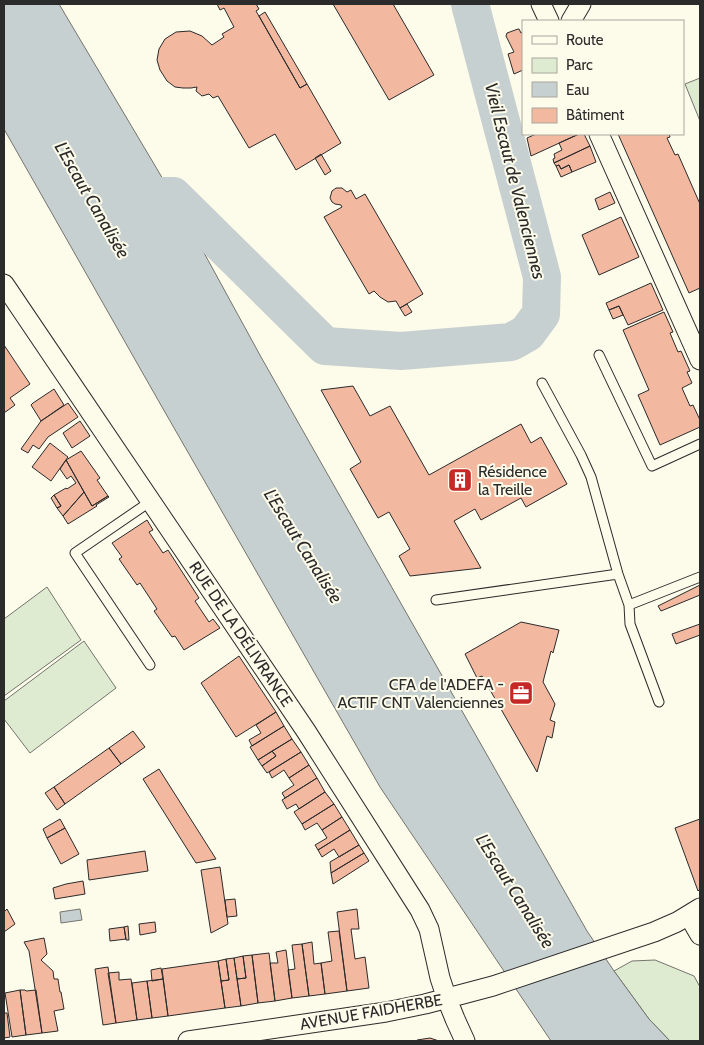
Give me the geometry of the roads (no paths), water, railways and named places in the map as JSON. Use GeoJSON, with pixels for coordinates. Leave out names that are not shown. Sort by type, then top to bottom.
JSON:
{"type":"FeatureCollection","features":[{"type":"Feature","properties":{"kind":"street"},"geometry":{"type":"LineString","coordinates":[[541,4],[549,20]]}},
{"type":"Feature","properties":{"kind":"street"},"geometry":{"type":"LineString","coordinates":[[572,20],[581,4]]}},
{"type":"Feature","properties":{"kind":"street"},"geometry":{"type":"LineString","coordinates":[[599,135],[700,360]]}},
{"type":"Feature","properties":{"kind":"street","name":"RUE DE LA DÉLIVRANCE"},"geometry":{"type":"LineString","coordinates":[[4,284],[306,731],[420,910],[431,934],[440,978],[447,999],[465,1041]]}},
{"type":"Feature","properties":{"kind":"street"},"geometry":{"type":"LineString","coordinates":[[695,912],[700,935]]}},
{"type":"Feature","properties":{"kind":"street","name":"AVENUE FAIDHERBE"},"geometry":{"type":"LineString","coordinates":[[188,1041],[386,1012],[447,999],[493,986],[654,932],[695,912]]}},
{"type":"Feature","properties":{"kind":"lane"},"geometry":{"type":"LineString","coordinates":[[599,355],[652,466],[700,444]]}},
{"type":"Feature","properties":{"kind":"lane"},"geometry":{"type":"LineString","coordinates":[[542,383],[591,477],[618,574],[629,605],[630,624],[660,702]]}},
{"type":"Feature","properties":{"kind":"lane"},"geometry":{"type":"LineString","coordinates":[[150,665],[75,553],[151,501]]}},
{"type":"Feature","properties":{"kind":"lane"},"geometry":{"type":"LineString","coordinates":[[436,600],[618,574]]}},
{"type":"Feature","properties":{"kind":"lane"},"geometry":{"type":"LineString","coordinates":[[629,605],[700,577]]}},
{"type":"Feature","properties":{"kind":"water","name":"L'Escaut Canalisée"},"geometry":{"type":"Polygon","coordinates":[[[4,4],[59,4],[173,196],[261,357],[587,931],[649,1019],[670,1041],[551,1041],[380,787],[4,129],[4,4]]]}},
{"type":"Feature","properties":{"kind":"water"},"geometry":{"type":"Polygon","coordinates":[[[80,909],[82,920],[61,923],[60,912],[80,909]]]}},
{"type":"Feature","properties":{"kind":"waterway","name":"Vieil Escaut de Valenciennes"},"geometry":{"type":"LineString","coordinates":[[122,196],[173,196],[325,346],[401,351],[511,342],[527,333],[541,314],[542,277],[470,4]]}},
{"type":"Feature","properties":{"kind":"place","name":"Résidence la Treille"},"geometry":{"type":"Point","coordinates":[460,480]}},
{"type":"Feature","properties":{"kind":"place","name":"CFA de l'ADEFA - ACTIF CNT Valenciennes"},"geometry":{"type":"Point","coordinates":[521,693]}}]}
